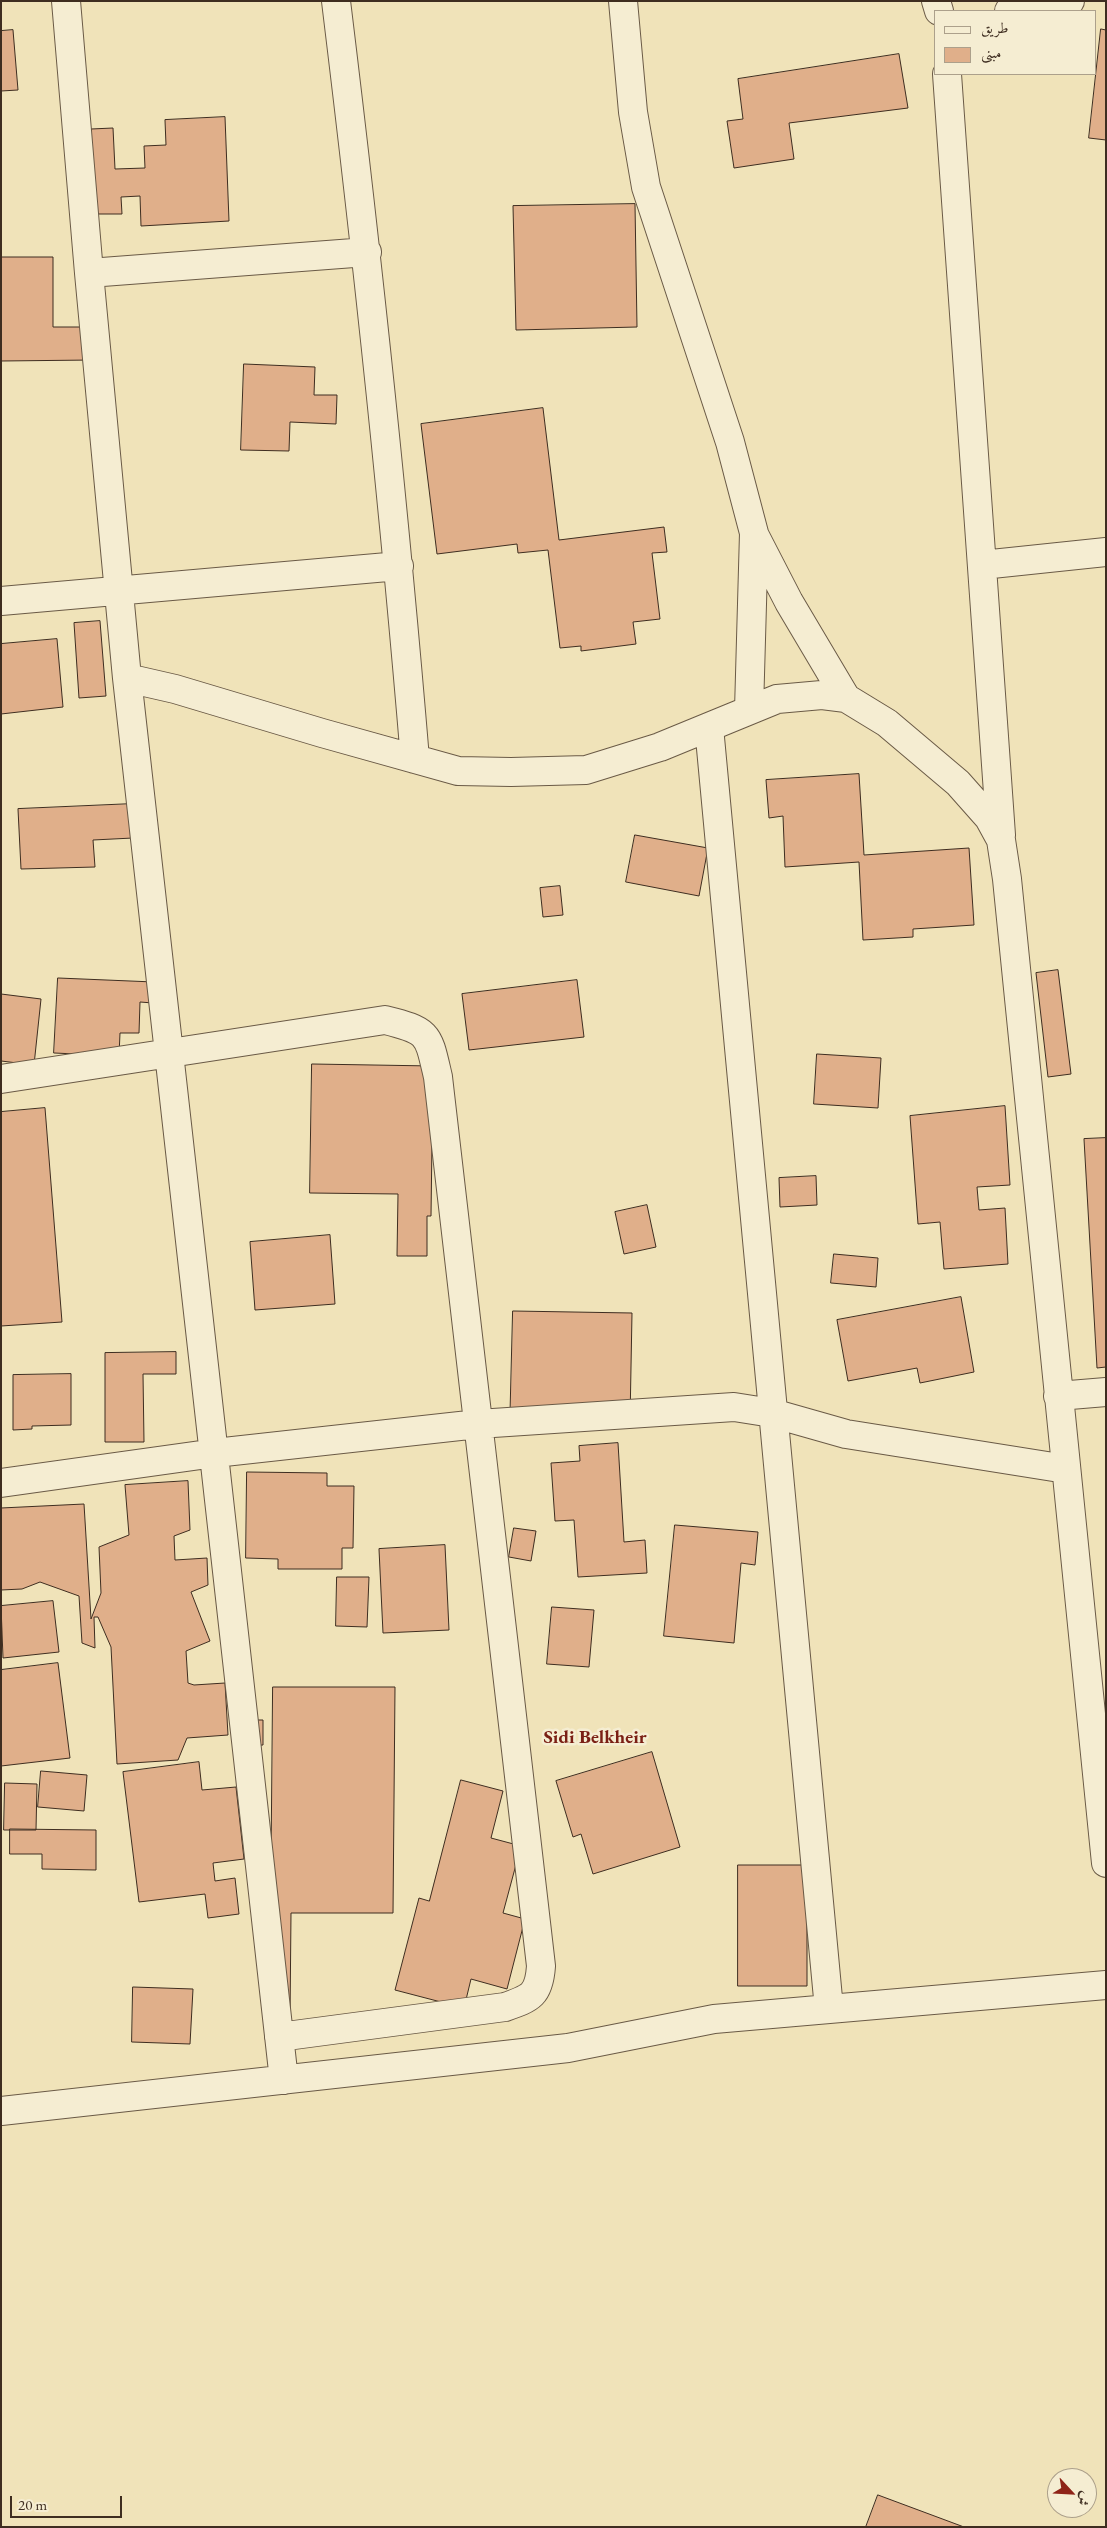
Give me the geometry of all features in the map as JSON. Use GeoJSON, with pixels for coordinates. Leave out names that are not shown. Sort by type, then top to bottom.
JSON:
{"type":"FeatureCollection","features":[{"type":"Feature","properties":{"kind":"street"},"geometry":{"type":"LineString","coordinates":[[66,1],[88,273],[127,678],[284,2080]]}},
{"type":"Feature","properties":{"kind":"street"},"geometry":{"type":"LineString","coordinates":[[336,1],[367,252],[399,566],[416,759]]}},
{"type":"Feature","properties":{"kind":"street"},"geometry":{"type":"LineString","coordinates":[[623,1],[632,112],[646,187],[730,442],[754,533],[789,602],[846,698]]}},
{"type":"Feature","properties":{"kind":"street"},"geometry":{"type":"LineString","coordinates":[[1015,10],[1070,1]]}},
{"type":"Feature","properties":{"kind":"street"},"geometry":{"type":"LineString","coordinates":[[947,75],[1001,840],[1007,879],[1106,1863]]}},
{"type":"Feature","properties":{"kind":"street"},"geometry":{"type":"LineString","coordinates":[[88,273],[367,252]]}},
{"type":"Feature","properties":{"kind":"street"},"geometry":{"type":"LineString","coordinates":[[749,710],[753,628],[754,533]]}},
{"type":"Feature","properties":{"kind":"street"},"geometry":{"type":"LineString","coordinates":[[982,565],[1106,552]]}},
{"type":"Feature","properties":{"kind":"street"},"geometry":{"type":"LineString","coordinates":[[1,601],[118,589],[399,566]]}},
{"type":"Feature","properties":{"kind":"street"},"geometry":{"type":"LineString","coordinates":[[127,678],[175,689],[458,771],[586,770],[660,747],[776,699],[822,695],[846,698],[887,723],[958,783],[989,818],[1001,840]]}},
{"type":"Feature","properties":{"kind":"street"},"geometry":{"type":"LineString","coordinates":[[709,726],[829,2009]]}},
{"type":"Feature","properties":{"kind":"street"},"geometry":{"type":"LineString","coordinates":[[1,1079],[385,1020],[415,1027],[430,1042],[438,1077],[541,1966],[540,1986],[529,1998],[504,2007],[279,2037]]}},
{"type":"Feature","properties":{"kind":"street"},"geometry":{"type":"LineString","coordinates":[[1058,1396],[1106,1392]]}},
{"type":"Feature","properties":{"kind":"street"},"geometry":{"type":"LineString","coordinates":[[1,1483],[215,1453],[478,1424],[734,1407],[772,1413],[846,1434],[1066,1469]]}},
{"type":"Feature","properties":{"kind":"street"},"geometry":{"type":"LineString","coordinates":[[1,2111],[568,2048],[714,2019],[1106,1985]]}},
{"type":"Feature","properties":{"kind":"building"},"geometry":{"type":"Polygon","coordinates":[[[1101,29],[1106,30],[1106,140],[1089,138],[1101,29]]]}},
{"type":"Feature","properties":{"kind":"building"},"geometry":{"type":"Polygon","coordinates":[[[13,30],[18,90],[1,91],[1,31],[13,30]]]}},
{"type":"Feature","properties":{"kind":"building"},"geometry":{"type":"Polygon","coordinates":[[[899,54],[908,108],[789,123],[794,159],[734,168],[727,121],[743,119],[738,79],[899,54]]]}},
{"type":"Feature","properties":{"kind":"building"},"geometry":{"type":"Polygon","coordinates":[[[225,117],[229,221],[141,226],[140,196],[121,197],[122,214],[94,214],[91,129],[113,128],[115,169],[145,168],[144,146],[166,145],[165,120],[225,117]]]}},
{"type":"Feature","properties":{"kind":"building"},"geometry":{"type":"Polygon","coordinates":[[[635,204],[637,327],[516,330],[513,206],[635,204]]]}},
{"type":"Feature","properties":{"kind":"building"},"geometry":{"type":"Polygon","coordinates":[[[1,257],[53,257],[53,327],[93,327],[93,360],[1,361],[1,257]]]}},
{"type":"Feature","properties":{"kind":"building"},"geometry":{"type":"Polygon","coordinates":[[[244,364],[315,367],[314,395],[337,395],[336,424],[290,422],[289,451],[241,450],[244,364]]]}},
{"type":"Feature","properties":{"kind":"building"},"geometry":{"type":"Polygon","coordinates":[[[543,408],[559,540],[664,527],[667,552],[652,553],[660,619],[633,622],[636,644],[581,651],[581,646],[560,648],[548,550],[518,553],[517,544],[437,554],[421,424],[543,408]]]}},
{"type":"Feature","properties":{"kind":"building"},"geometry":{"type":"Polygon","coordinates":[[[100,621],[106,696],[79,698],[74,623],[100,621]]]}},
{"type":"Feature","properties":{"kind":"building"},"geometry":{"type":"Polygon","coordinates":[[[57,639],[63,707],[1,714],[1,644],[57,639]]]}},
{"type":"Feature","properties":{"kind":"building"},"geometry":{"type":"Polygon","coordinates":[[[859,774],[864,855],[969,848],[974,925],[913,929],[913,937],[863,940],[859,862],[785,867],[783,816],[769,818],[766,780],[859,774]]]}},
{"type":"Feature","properties":{"kind":"building"},"geometry":{"type":"Polygon","coordinates":[[[132,804],[133,838],[93,840],[95,867],[21,869],[18,809],[132,804]]]}},
{"type":"Feature","properties":{"kind":"building"},"geometry":{"type":"Polygon","coordinates":[[[635,835],[708,848],[699,896],[626,882],[635,835]]]}},
{"type":"Feature","properties":{"kind":"building"},"geometry":{"type":"Polygon","coordinates":[[[560,886],[563,915],[543,917],[540,888],[560,886]]]}},
{"type":"Feature","properties":{"kind":"building"},"geometry":{"type":"Polygon","coordinates":[[[1058,970],[1071,1074],[1048,1077],[1036,973],[1058,970]]]}},
{"type":"Feature","properties":{"kind":"building"},"geometry":{"type":"Polygon","coordinates":[[[58,978],[154,982],[153,1003],[140,1002],[139,1033],[120,1033],[119,1056],[54,1053],[58,978]]]}},
{"type":"Feature","properties":{"kind":"building"},"geometry":{"type":"Polygon","coordinates":[[[577,980],[584,1037],[469,1050],[462,994],[577,980]]]}},
{"type":"Feature","properties":{"kind":"building"},"geometry":{"type":"Polygon","coordinates":[[[1,994],[41,999],[34,1065],[1,1061],[1,994]]]}},
{"type":"Feature","properties":{"kind":"building"},"geometry":{"type":"Polygon","coordinates":[[[817,1054],[881,1058],[878,1108],[814,1104],[817,1054]]]}},
{"type":"Feature","properties":{"kind":"building"},"geometry":{"type":"Polygon","coordinates":[[[312,1064],[433,1066],[431,1216],[427,1216],[427,1256],[397,1256],[398,1194],[310,1193],[312,1064]]]}},
{"type":"Feature","properties":{"kind":"building"},"geometry":{"type":"Polygon","coordinates":[[[1005,1106],[1010,1185],[977,1187],[979,1210],[1005,1208],[1008,1264],[944,1269],[940,1222],[918,1224],[910,1116],[1005,1106]]]}},
{"type":"Feature","properties":{"kind":"building"},"geometry":{"type":"Polygon","coordinates":[[[45,1108],[62,1322],[1,1326],[1,1112],[45,1108]]]}},
{"type":"Feature","properties":{"kind":"building"},"geometry":{"type":"Polygon","coordinates":[[[1106,1138],[1106,1367],[1097,1368],[1084,1139],[1106,1138]]]}},
{"type":"Feature","properties":{"kind":"building"},"geometry":{"type":"Polygon","coordinates":[[[816,1176],[817,1205],[780,1207],[779,1178],[816,1176]]]}},
{"type":"Feature","properties":{"kind":"building"},"geometry":{"type":"Polygon","coordinates":[[[647,1205],[656,1247],[624,1254],[615,1212],[647,1205]]]}},
{"type":"Feature","properties":{"kind":"building"},"geometry":{"type":"Polygon","coordinates":[[[330,1235],[335,1304],[255,1310],[250,1242],[330,1235]]]}},
{"type":"Feature","properties":{"kind":"building"},"geometry":{"type":"Polygon","coordinates":[[[834,1254],[878,1258],[876,1287],[831,1283],[834,1254]]]}},
{"type":"Feature","properties":{"kind":"building"},"geometry":{"type":"Polygon","coordinates":[[[961,1297],[974,1372],[920,1383],[917,1368],[848,1381],[837,1320],[961,1297]]]}},
{"type":"Feature","properties":{"kind":"building"},"geometry":{"type":"Polygon","coordinates":[[[513,1311],[632,1313],[630,1421],[510,1429],[513,1311]]]}},
{"type":"Feature","properties":{"kind":"building"},"geometry":{"type":"Polygon","coordinates":[[[176,1352],[176,1374],[143,1374],[144,1442],[105,1442],[105,1353],[176,1352]]]}},
{"type":"Feature","properties":{"kind":"building"},"geometry":{"type":"Polygon","coordinates":[[[71,1374],[71,1425],[32,1426],[32,1429],[13,1430],[13,1375],[71,1374]]]}},
{"type":"Feature","properties":{"kind":"building"},"geometry":{"type":"Polygon","coordinates":[[[618,1443],[624,1542],[645,1540],[647,1573],[578,1577],[574,1520],[555,1521],[551,1463],[580,1461],[579,1446],[618,1443]]]}},
{"type":"Feature","properties":{"kind":"building"},"geometry":{"type":"Polygon","coordinates":[[[247,1472],[327,1473],[327,1486],[354,1486],[353,1548],[342,1548],[342,1569],[278,1569],[278,1559],[246,1558],[247,1472]]]}},
{"type":"Feature","properties":{"kind":"building"},"geometry":{"type":"Polygon","coordinates":[[[188,1481],[190,1530],[174,1536],[175,1560],[207,1558],[208,1585],[191,1592],[210,1641],[186,1651],[188,1683],[194,1685],[225,1683],[228,1735],[187,1738],[178,1760],[117,1764],[111,1647],[98,1617],[94,1617],[95,1648],[82,1643],[79,1596],[40,1582],[22,1589],[1,1590],[1,1508],[84,1504],[91,1619],[101,1593],[99,1547],[129,1535],[125,1485],[188,1481]]]}},
{"type":"Feature","properties":{"kind":"building"},"geometry":{"type":"Polygon","coordinates":[[[675,1525],[758,1532],[755,1565],[741,1563],[734,1643],[664,1636],[675,1525]]]}},
{"type":"Feature","properties":{"kind":"building"},"geometry":{"type":"Polygon","coordinates":[[[514,1528],[536,1531],[531,1561],[509,1557],[514,1528]]]}},
{"type":"Feature","properties":{"kind":"building"},"geometry":{"type":"Polygon","coordinates":[[[445,1545],[449,1630],[383,1633],[379,1549],[445,1545]]]}},
{"type":"Feature","properties":{"kind":"building"},"geometry":{"type":"Polygon","coordinates":[[[337,1577],[369,1577],[367,1627],[336,1626],[337,1577]]]}},
{"type":"Feature","properties":{"kind":"building"},"geometry":{"type":"Polygon","coordinates":[[[53,1601],[59,1652],[3,1658],[1,1606],[53,1601]]]}},
{"type":"Feature","properties":{"kind":"building"},"geometry":{"type":"Polygon","coordinates":[[[552,1607],[594,1610],[589,1667],[547,1664],[552,1607]]]}},
{"type":"Feature","properties":{"kind":"building"},"geometry":{"type":"Polygon","coordinates":[[[58,1663],[70,1758],[1,1766],[1,1670],[58,1663]]]}},
{"type":"Feature","properties":{"kind":"building"},"geometry":{"type":"Polygon","coordinates":[[[273,1687],[395,1687],[393,1913],[291,1913],[290,2018],[270,2019],[273,1687]]]}},
{"type":"Feature","properties":{"kind":"building"},"geometry":{"type":"Polygon","coordinates":[[[243,1720],[263,1720],[263,1745],[243,1746],[243,1720]]]}},
{"type":"Feature","properties":{"kind":"building"},"geometry":{"type":"Polygon","coordinates":[[[652,1752],[680,1847],[593,1874],[581,1834],[573,1837],[556,1781],[652,1752]]]}},
{"type":"Feature","properties":{"kind":"building"},"geometry":{"type":"Polygon","coordinates":[[[199,1762],[202,1790],[236,1787],[244,1859],[213,1863],[215,1881],[235,1878],[239,1914],[208,1918],[205,1894],[139,1902],[123,1772],[199,1762]]]}},
{"type":"Feature","properties":{"kind":"building"},"geometry":{"type":"Polygon","coordinates":[[[41,1771],[87,1775],[84,1811],[38,1807],[41,1771]]]}},
{"type":"Feature","properties":{"kind":"building"},"geometry":{"type":"Polygon","coordinates":[[[461,1780],[503,1791],[491,1838],[521,1846],[503,1913],[525,1919],[507,1989],[471,1979],[464,2008],[395,1990],[419,1898],[429,1901],[461,1780]]]}},
{"type":"Feature","properties":{"kind":"building"},"geometry":{"type":"Polygon","coordinates":[[[5,1783],[37,1784],[36,1830],[4,1830],[5,1783]]]}},
{"type":"Feature","properties":{"kind":"building"},"geometry":{"type":"Polygon","coordinates":[[[10,1829],[96,1830],[96,1870],[42,1869],[42,1854],[10,1854],[10,1829]]]}},
{"type":"Feature","properties":{"kind":"building"},"geometry":{"type":"Polygon","coordinates":[[[738,1865],[807,1865],[807,1986],[738,1986],[738,1865]]]}},
{"type":"Feature","properties":{"kind":"building"},"geometry":{"type":"Polygon","coordinates":[[[133,1987],[193,1989],[190,2044],[132,2042],[133,1987]]]}},
{"type":"Feature","properties":{"kind":"building"},"geometry":{"type":"Polygon","coordinates":[[[878,2495],[964,2527],[866,2527],[878,2495]]]}},
{"type":"Feature","properties":{"kind":"district","name":"Sidi Belkheir"},"geometry":{"type":"Point","coordinates":[595,1738]}}]}
